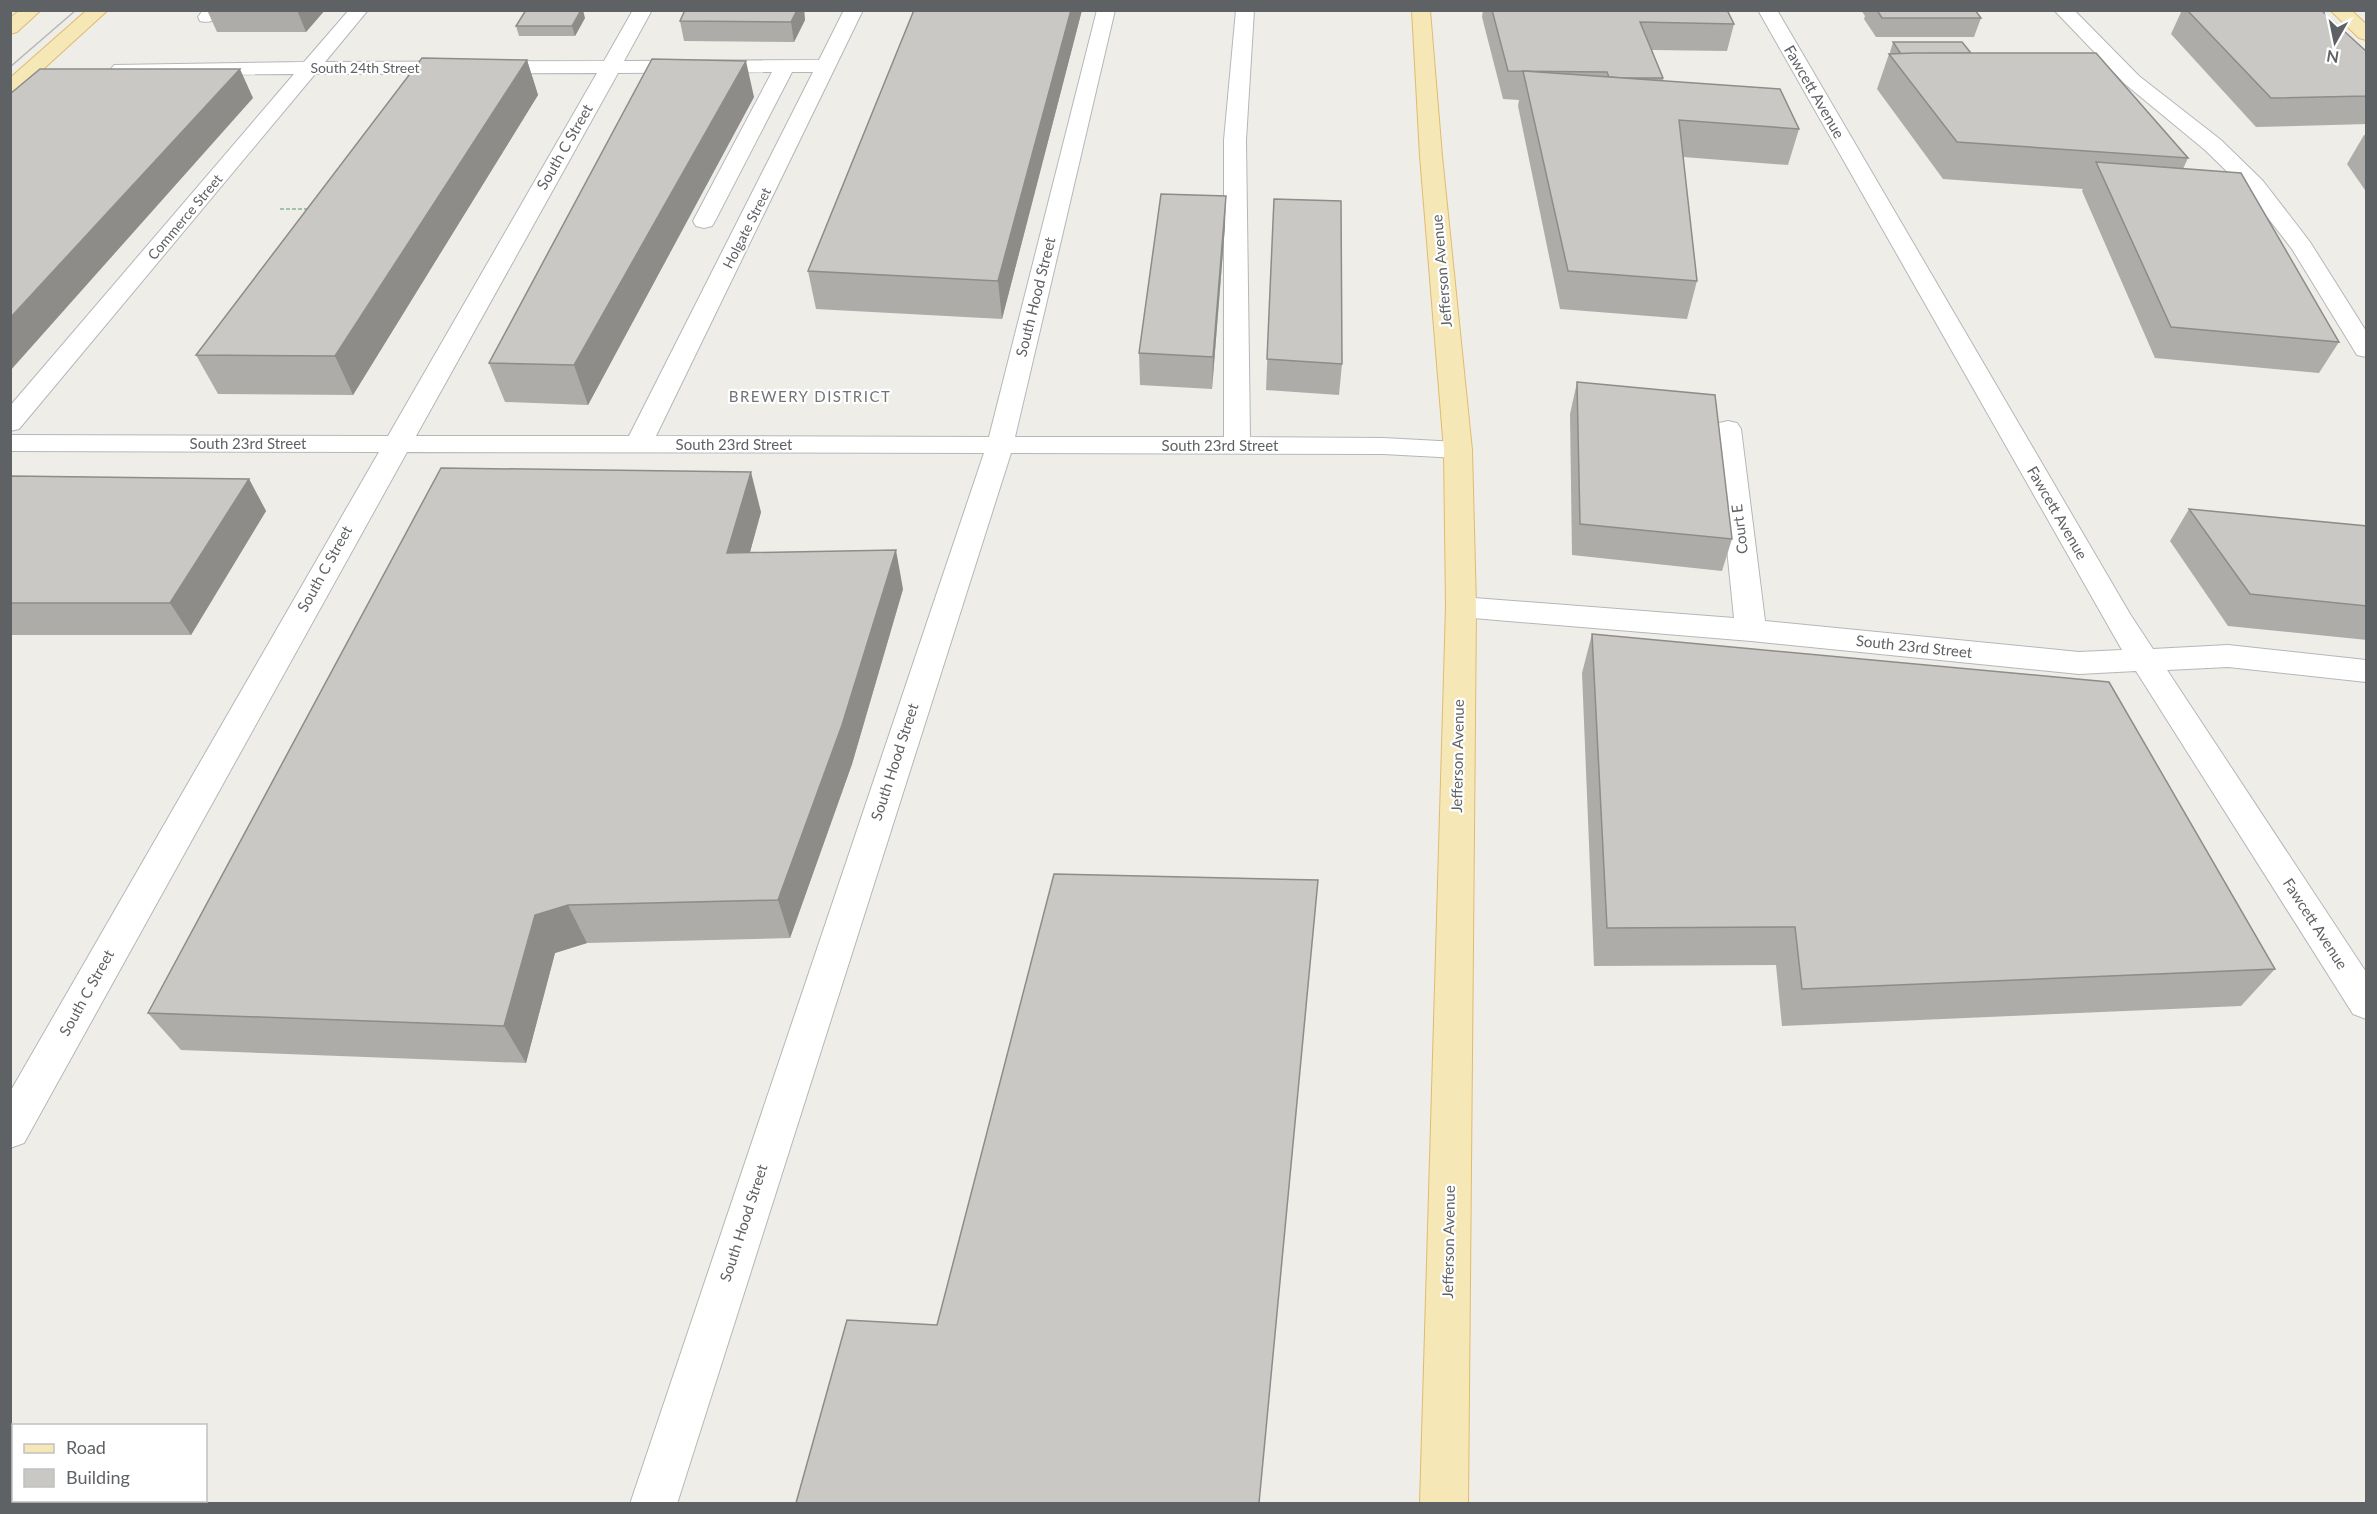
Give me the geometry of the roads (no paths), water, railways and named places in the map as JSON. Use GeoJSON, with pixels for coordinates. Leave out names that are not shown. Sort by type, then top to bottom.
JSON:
{"type":"FeatureCollection","features":[{"type":"Feature","properties":{"kind":"main road"},"geometry":{"type":"LineString","coordinates":[[10,28],[32,10]]}},
{"type":"Feature","properties":{"kind":"main road"},"geometry":{"type":"LineString","coordinates":[[10,89],[99,10]]}},
{"type":"Feature","properties":{"kind":"main road","name":"Jefferson Avenue"},"geometry":{"type":"LineString","coordinates":[[1421,10],[1431,156],[1458,450],[1461,607],[1444,1503]]}},
{"type":"Feature","properties":{"kind":"main road"},"geometry":{"type":"LineString","coordinates":[[2339,10],[2367,34]]}},
{"type":"Feature","properties":{"kind":"main road"},"geometry":{"type":"LineString","coordinates":[[10,69],[33,69]]}},
{"type":"Feature","properties":{"kind":"street","name":"Commerce Street"},"geometry":{"type":"LineString","coordinates":[[10,423],[359,10]]}},
{"type":"Feature","properties":{"kind":"street","name":"South C Street"},"geometry":{"type":"LineString","coordinates":[[10,1130],[643,10]]}},
{"type":"Feature","properties":{"kind":"street","name":"Holgate Street"},"geometry":{"type":"LineString","coordinates":[[638,445],[854,10]]}},
{"type":"Feature","properties":{"kind":"street","name":"South Hood Street"},"geometry":{"type":"LineString","coordinates":[[653,1503],[1000,445],[1106,10]]}},
{"type":"Feature","properties":{"kind":"street"},"geometry":{"type":"LineString","coordinates":[[1237,446],[1235,140],[1245,10]]}},
{"type":"Feature","properties":{"kind":"street","name":"Fawcett Avenue"},"geometry":{"type":"LineString","coordinates":[[1767,10],[2106,598],[2367,1004]]}},
{"type":"Feature","properties":{"kind":"street"},"geometry":{"type":"LineString","coordinates":[[2063,10],[2132,80],[2213,145],[2255,186],[2302,247],[2367,350]]}},
{"type":"Feature","properties":{"kind":"street","name":"South 24th Street"},"geometry":{"type":"LineString","coordinates":[[96,69],[828,66]]}},
{"type":"Feature","properties":{"kind":"street"},"geometry":{"type":"LineString","coordinates":[[705,221],[785,67]]}},
{"type":"Feature","properties":{"kind":"street"},"geometry":{"type":"LineString","coordinates":[[33,69],[64,69]]}},
{"type":"Feature","properties":{"kind":"street","name":"Court E"},"geometry":{"type":"LineString","coordinates":[[1728,429],[1751,630]]}},
{"type":"Feature","properties":{"kind":"street","name":"South 23rd Street"},"geometry":{"type":"LineString","coordinates":[[10,443],[1383,446],[1458,450]]}},
{"type":"Feature","properties":{"kind":"street","name":"South 23rd Street"},"geometry":{"type":"LineString","coordinates":[[1461,607],[1751,630],[2062,662],[2228,656],[2367,671]]}},
{"type":"Feature","properties":{"kind":"tram line"},"geometry":{"type":"LineString","coordinates":[[10,67],[76,10]]}},
{"type":"Feature","properties":{"kind":"district","name":"BREWERY DISTRICT"},"geometry":{"type":"Point","coordinates":[810,397]}}]}
